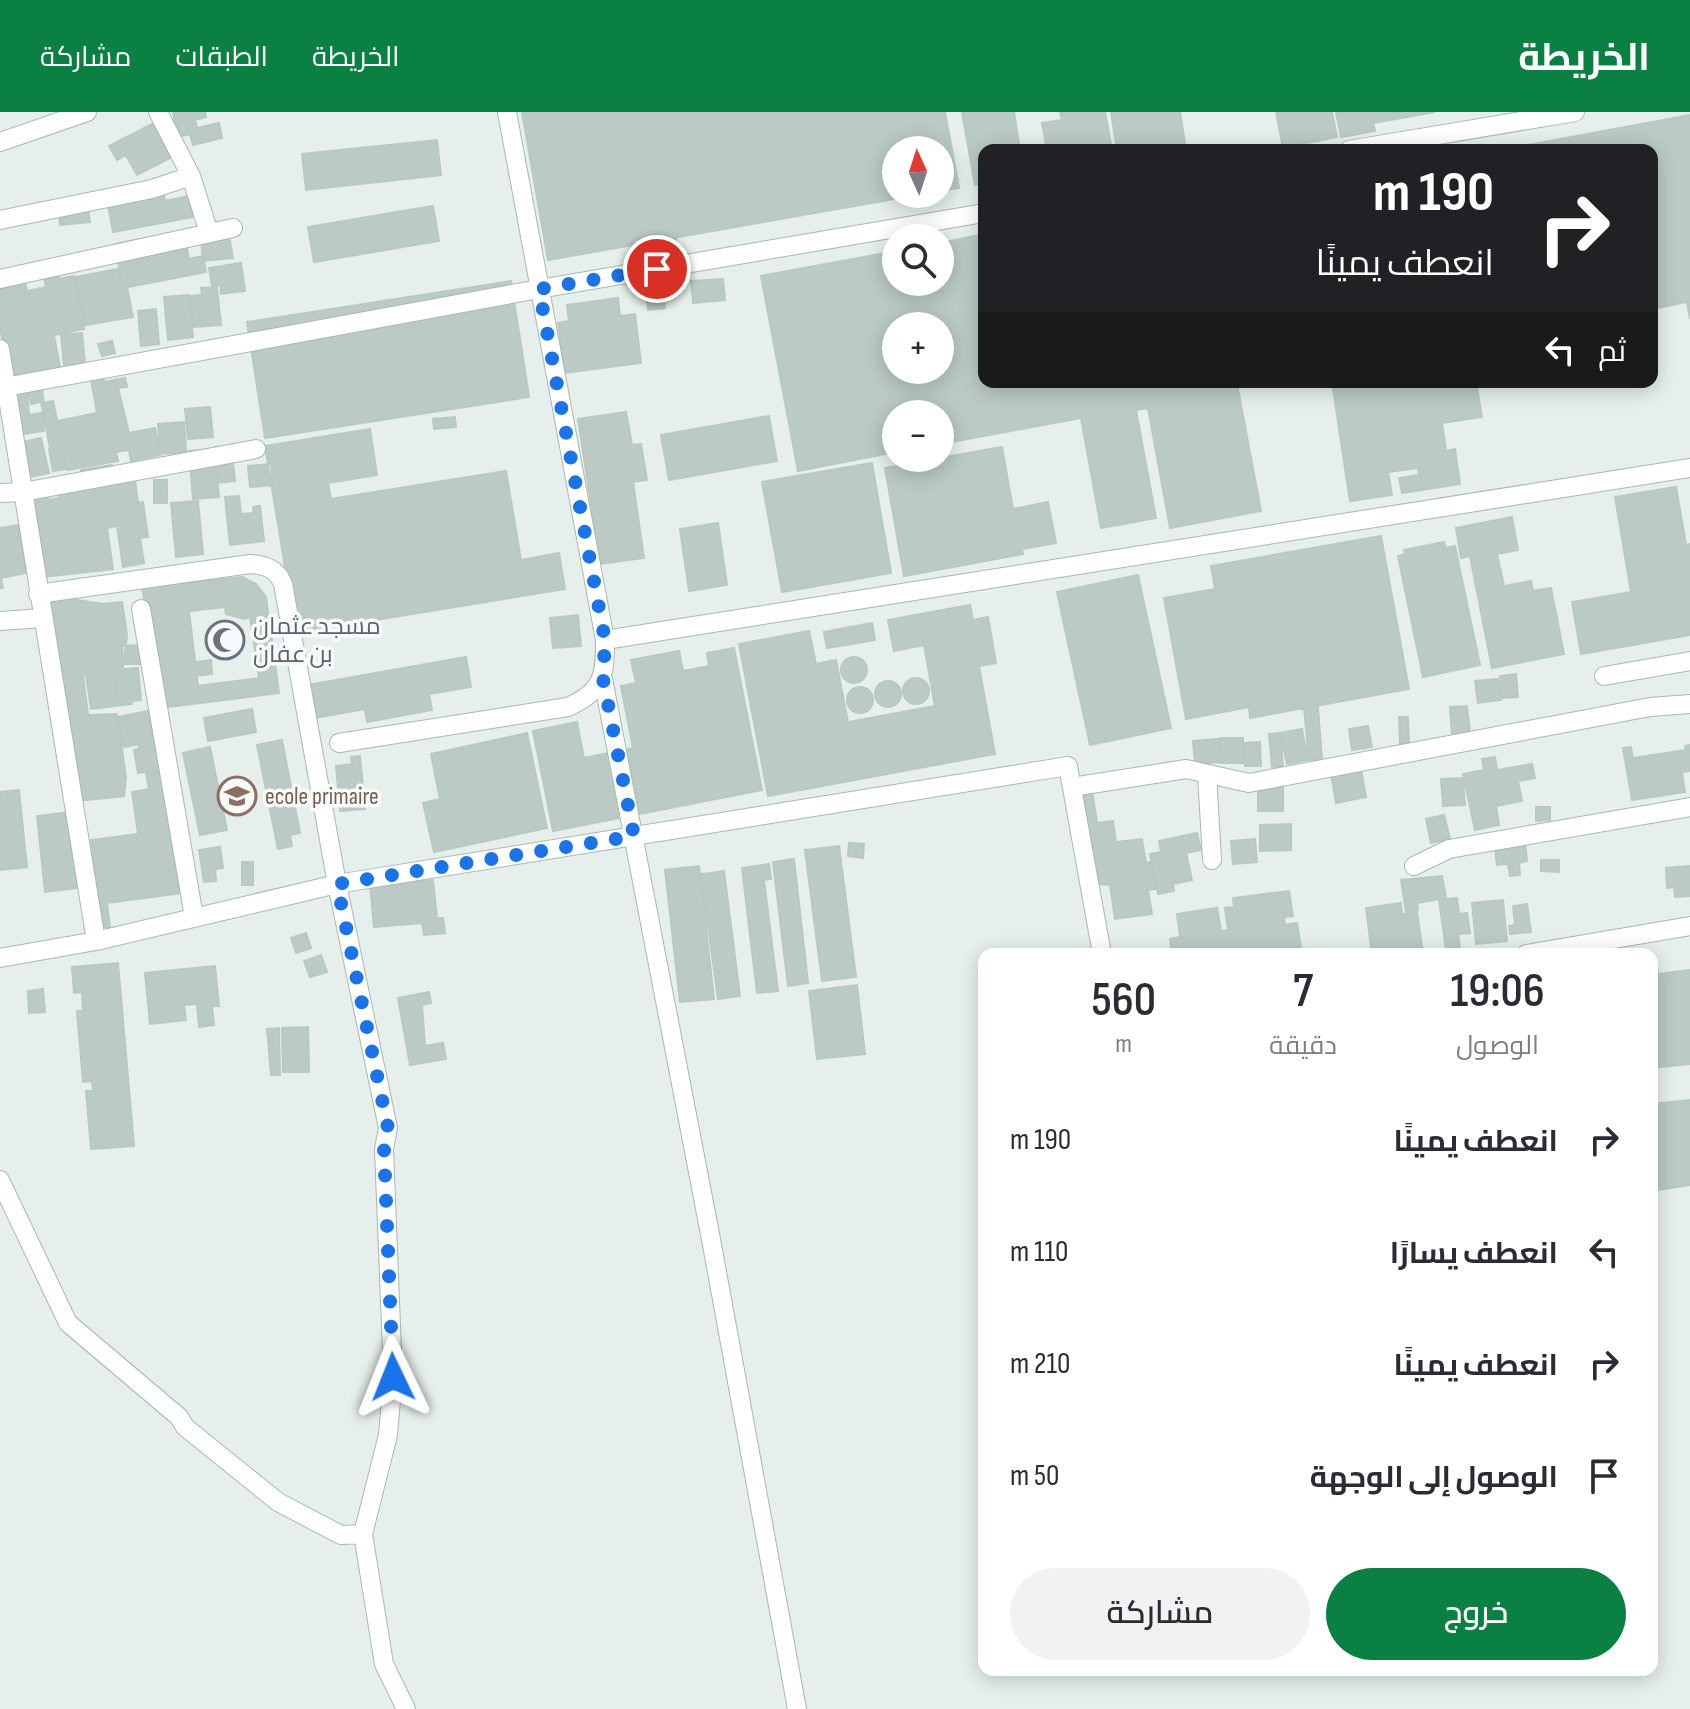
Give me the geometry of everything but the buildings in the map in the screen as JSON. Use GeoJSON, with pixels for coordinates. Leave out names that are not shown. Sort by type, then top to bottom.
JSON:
{"type":"FeatureCollection","features":[{"type":"Feature","properties":{"kind":"street"},"geometry":{"type":"LineString","coordinates":[[0,142],[87,112]]}},
{"type":"Feature","properties":{"kind":"street"},"geometry":{"type":"LineString","coordinates":[[158,112],[191,176],[209,233]]}},
{"type":"Feature","properties":{"kind":"street"},"geometry":{"type":"LineString","coordinates":[[507,112],[605,640],[603,679],[797,1709]]}},
{"type":"Feature","properties":{"kind":"street"},"geometry":{"type":"LineString","coordinates":[[1382,144],[1540,115],[1575,112]]}},
{"type":"Feature","properties":{"kind":"street"},"geometry":{"type":"LineString","coordinates":[[0,220],[152,189],[191,176]]}},
{"type":"Feature","properties":{"kind":"street"},"geometry":{"type":"LineString","coordinates":[[3,388],[539,289],[978,214]]}},
{"type":"Feature","properties":{"kind":"street"},"geometry":{"type":"LineString","coordinates":[[0,279],[233,228]]}},
{"type":"Feature","properties":{"kind":"street"},"geometry":{"type":"LineString","coordinates":[[0,349],[3,388],[23,492],[96,941]]}},
{"type":"Feature","properties":{"kind":"street"},"geometry":{"type":"LineString","coordinates":[[0,493],[23,492],[256,449]]}},
{"type":"Feature","properties":{"kind":"street"},"geometry":{"type":"LineString","coordinates":[[605,640],[1690,468]]}},
{"type":"Feature","properties":{"kind":"street"},"geometry":{"type":"LineString","coordinates":[[38,594],[250,564],[274,570],[283,584],[337,884],[388,1128],[384,1149],[393,1377],[388,1435],[363,1534],[384,1664],[406,1709]]}},
{"type":"Feature","properties":{"kind":"street"},"geometry":{"type":"LineString","coordinates":[[141,609],[194,917]]}},
{"type":"Feature","properties":{"kind":"street"},"geometry":{"type":"LineString","coordinates":[[0,621],[42,618]]}},
{"type":"Feature","properties":{"kind":"street"},"geometry":{"type":"LineString","coordinates":[[1604,676],[1690,661]]}},
{"type":"Feature","properties":{"kind":"street"},"geometry":{"type":"LineString","coordinates":[[339,743],[568,707],[586,699],[603,679]]}},
{"type":"Feature","properties":{"kind":"street"},"geometry":{"type":"LineString","coordinates":[[1072,787],[1186,769],[1249,783],[1650,707],[1690,704]]}},
{"type":"Feature","properties":{"kind":"street"},"geometry":{"type":"LineString","coordinates":[[0,958],[96,941],[337,884],[1068,766],[1101,948]]}},
{"type":"Feature","properties":{"kind":"street"},"geometry":{"type":"LineString","coordinates":[[1207,774],[1212,860]]}},
{"type":"Feature","properties":{"kind":"street"},"geometry":{"type":"LineString","coordinates":[[1414,866],[1449,849],[1690,807]]}},
{"type":"Feature","properties":{"kind":"street"},"geometry":{"type":"LineString","coordinates":[[1561,948],[1690,926]]}},
{"type":"Feature","properties":{"kind":"street"},"geometry":{"type":"LineString","coordinates":[[0,1180],[68,1323],[179,1417],[185,1427],[278,1502],[341,1535],[363,1534]]}},
{"type":"Feature","properties":{"kind":"place","name":"مسجد عثمان بن عفان"},"geometry":{"type":"Point","coordinates":[225,640]}},
{"type":"Feature","properties":{"kind":"place","name":"ecole primaire"},"geometry":{"type":"Point","coordinates":[237,796]}},
{"type":"Feature","properties":{"kind":"route"},"geometry":{"type":"LineString","coordinates":[[393,1377],[384,1149],[388,1128],[337,884],[634,836],[603,679],[605,640],[539,289],[657,269]]}}]}
